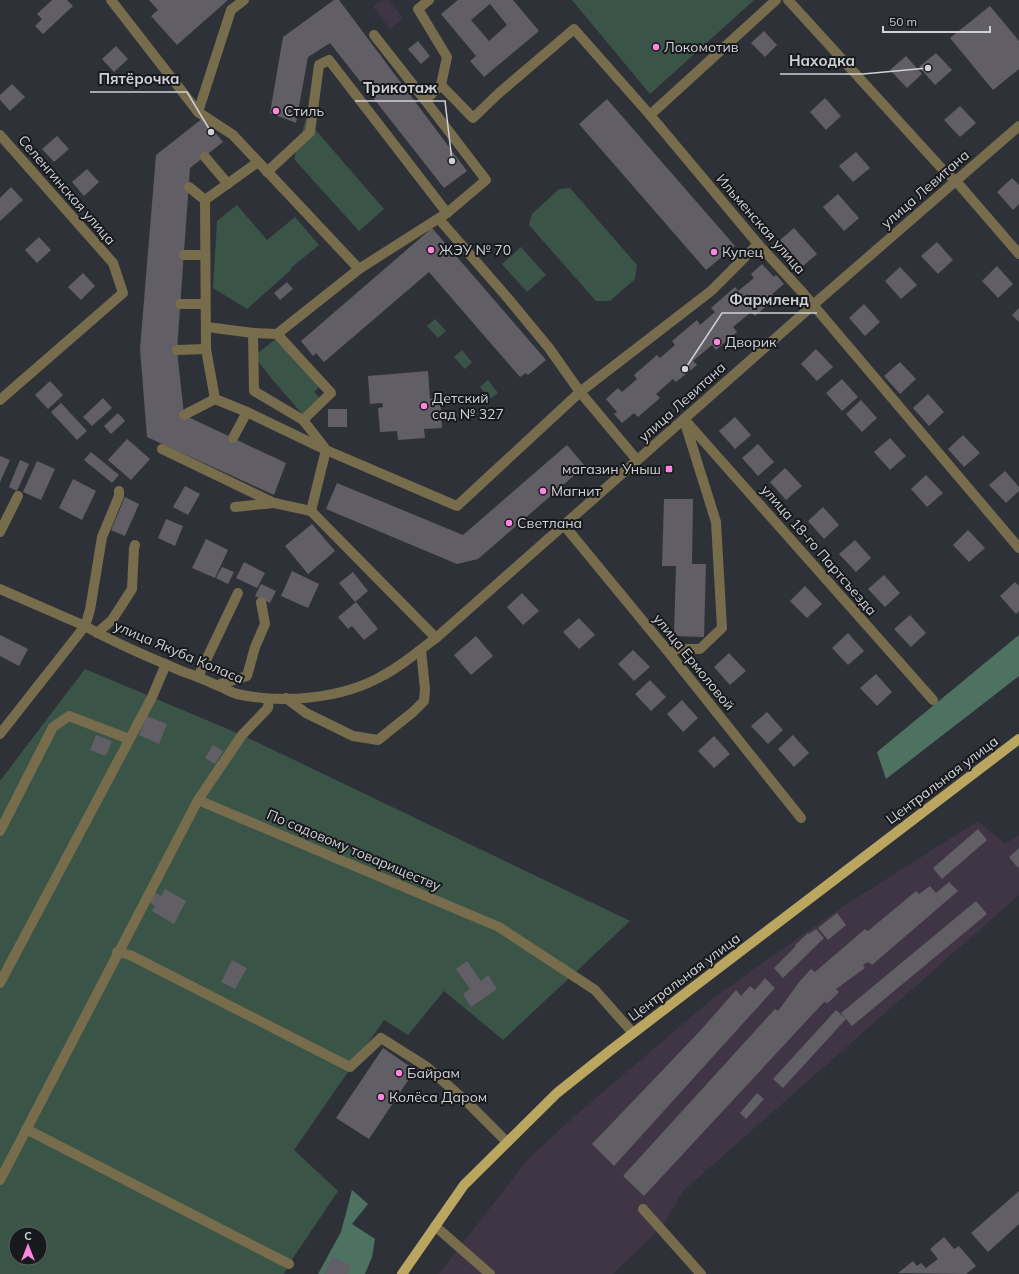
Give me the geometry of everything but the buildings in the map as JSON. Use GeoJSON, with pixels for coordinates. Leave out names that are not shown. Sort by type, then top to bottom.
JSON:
{"type":"FeatureCollection","features":[{"type":"Feature","properties":{"kind":"main road","name":"Центральная улица"},"geometry":{"type":"LineString","coordinates":[[402,1274],[464,1185],[557,1093],[633,1033],[1019,739]]}},
{"type":"Feature","properties":{"kind":"street"},"geometry":{"type":"LineString","coordinates":[[111,0],[198,112],[233,135],[359,269]]}},
{"type":"Feature","properties":{"kind":"street"},"geometry":{"type":"LineString","coordinates":[[198,112],[231,10],[244,0]]}},
{"type":"Feature","properties":{"kind":"street"},"geometry":{"type":"LineString","coordinates":[[425,100],[441,85],[447,57],[418,9],[429,0]]}},
{"type":"Feature","properties":{"kind":"street"},"geometry":{"type":"LineString","coordinates":[[650,115],[776,0]]}},
{"type":"Feature","properties":{"kind":"street"},"geometry":{"type":"LineString","coordinates":[[788,0],[945,172],[956,181],[1019,254]]}},
{"type":"Feature","properties":{"kind":"street","name":"Ильменская улица"},"geometry":{"type":"LineString","coordinates":[[441,85],[473,118],[499,93],[574,29],[650,115],[758,244],[813,305],[1019,548]]}},
{"type":"Feature","properties":{"kind":"street"},"geometry":{"type":"LineString","coordinates":[[206,327],[253,333],[277,334],[359,269],[443,216],[486,180],[374,35]]}},
{"type":"Feature","properties":{"kind":"street"},"geometry":{"type":"LineString","coordinates":[[267,172],[310,132],[319,65],[329,60],[443,216],[539,336],[580,392],[637,460]]}},
{"type":"Feature","properties":{"kind":"street","name":"улица Левитана"},"geometry":{"type":"LineString","coordinates":[[436,638],[563,524],[1019,126]]}},
{"type":"Feature","properties":{"kind":"street","name":"Селенгинская улица"},"geometry":{"type":"LineString","coordinates":[[0,135],[113,263],[123,293],[0,400]]}},
{"type":"Feature","properties":{"kind":"street"},"geometry":{"type":"LineString","coordinates":[[205,157],[228,184]]}},
{"type":"Feature","properties":{"kind":"street"},"geometry":{"type":"LineString","coordinates":[[205,200],[258,162]]}},
{"type":"Feature","properties":{"kind":"street"},"geometry":{"type":"LineString","coordinates":[[189,187],[205,200]]}},
{"type":"Feature","properties":{"kind":"street"},"geometry":{"type":"LineString","coordinates":[[205,200],[206,349],[215,399]]}},
{"type":"Feature","properties":{"kind":"street"},"geometry":{"type":"LineString","coordinates":[[184,415],[215,399],[247,412],[326,450],[457,506],[580,392],[711,291],[758,244]]}},
{"type":"Feature","properties":{"kind":"street"},"geometry":{"type":"LineString","coordinates":[[184,255],[205,255]]}},
{"type":"Feature","properties":{"kind":"street"},"geometry":{"type":"LineString","coordinates":[[180,304],[205,304]]}},
{"type":"Feature","properties":{"kind":"street"},"geometry":{"type":"LineString","coordinates":[[253,333],[254,391],[303,420],[326,450]]}},
{"type":"Feature","properties":{"kind":"street"},"geometry":{"type":"LineString","coordinates":[[277,334],[331,393],[303,420]]}},
{"type":"Feature","properties":{"kind":"street"},"geometry":{"type":"LineString","coordinates":[[177,350],[206,349]]}},
{"type":"Feature","properties":{"kind":"street"},"geometry":{"type":"LineString","coordinates":[[233,438],[247,412]]}},
{"type":"Feature","properties":{"kind":"street"},"geometry":{"type":"LineString","coordinates":[[666,649],[700,649],[722,628],[716,522],[684,419]]}},
{"type":"Feature","properties":{"kind":"street","name":"улица 18-го Партсъезда"},"geometry":{"type":"LineString","coordinates":[[684,419],[933,700]]}},
{"type":"Feature","properties":{"kind":"street"},"geometry":{"type":"LineString","coordinates":[[162,450],[274,503],[312,511],[436,638]]}},
{"type":"Feature","properties":{"kind":"street"},"geometry":{"type":"LineString","coordinates":[[312,511],[326,450]]}},
{"type":"Feature","properties":{"kind":"street"},"geometry":{"type":"LineString","coordinates":[[0,734],[86,626],[102,537],[119,496],[119,491]]}},
{"type":"Feature","properties":{"kind":"street"},"geometry":{"type":"LineString","coordinates":[[0,532],[18,496]]}},
{"type":"Feature","properties":{"kind":"street"},"geometry":{"type":"LineString","coordinates":[[234,507],[274,503]]}},
{"type":"Feature","properties":{"kind":"street","name":"улица Ермоловой"},"geometry":{"type":"LineString","coordinates":[[563,524],[666,649],[801,818]]}},
{"type":"Feature","properties":{"kind":"street"},"geometry":{"type":"LineString","coordinates":[[97,633],[112,620],[132,589],[135,545]]}},
{"type":"Feature","properties":{"kind":"street","name":"улица Якуба Коласа"},"geometry":{"type":"LineString","coordinates":[[0,589],[236,694],[269,699],[313,697],[338,693],[362,686],[400,666],[436,638]]}},
{"type":"Feature","properties":{"kind":"street"},"geometry":{"type":"LineString","coordinates":[[198,677],[238,593]]}},
{"type":"Feature","properties":{"kind":"street"},"geometry":{"type":"LineString","coordinates":[[216,685],[247,676],[255,647],[265,624],[261,602]]}},
{"type":"Feature","properties":{"kind":"street"},"geometry":{"type":"LineString","coordinates":[[286,698],[306,713],[353,736],[378,740],[413,712],[424,701],[425,689],[420,650]]}},
{"type":"Feature","properties":{"kind":"street"},"geometry":{"type":"LineString","coordinates":[[0,983],[152,697],[166,664]]}},
{"type":"Feature","properties":{"kind":"street"},"geometry":{"type":"LineString","coordinates":[[0,1180],[117,952],[198,800],[242,735],[268,708],[269,699]]}},
{"type":"Feature","properties":{"kind":"street"},"geometry":{"type":"LineString","coordinates":[[0,831],[52,727],[63,719],[69,716],[129,739]]}},
{"type":"Feature","properties":{"kind":"street","name":"По садовому товариществу"},"geometry":{"type":"LineString","coordinates":[[198,800],[499,927],[595,990],[633,1033]]}},
{"type":"Feature","properties":{"kind":"street"},"geometry":{"type":"LineString","coordinates":[[117,952],[130,955],[350,1067],[381,1038],[427,1068],[468,1103],[506,1142]]}},
{"type":"Feature","properties":{"kind":"street"},"geometry":{"type":"LineString","coordinates":[[26,1129],[289,1264]]}},
{"type":"Feature","properties":{"kind":"street"},"geometry":{"type":"LineString","coordinates":[[643,1209],[701,1274]]}},
{"type":"Feature","properties":{"kind":"street"},"geometry":{"type":"LineString","coordinates":[[435,1226],[490,1274]]}},
{"type":"Feature","properties":{"kind":"shaded area"},"geometry":{"type":"Polygon","coordinates":[[[381,0],[388,0],[403,18],[390,29],[373,7],[381,0]]]}},
{"type":"Feature","properties":{"kind":"shaded area"},"geometry":{"type":"Polygon","coordinates":[[[978,821],[1005,844],[1019,835],[1019,895],[683,1191],[663,1226],[613,1274],[439,1274],[528,1159],[575,1116],[712,999],[836,911],[978,821]]]}},
{"type":"Feature","properties":{"kind":"green space","name":"Локомотив"},"geometry":{"type":"Polygon","coordinates":[[[572,0],[754,0],[650,94],[572,0]]]}},
{"type":"Feature","properties":{"kind":"green space"},"geometry":{"type":"Polygon","coordinates":[[[306,119],[384,209],[359,231],[294,159],[306,119]]]}},
{"type":"Feature","properties":{"kind":"green space"},"geometry":{"type":"Polygon","coordinates":[[[570,188],[637,265],[635,279],[610,301],[596,301],[529,225],[532,214],[559,189],[570,188]]]}},
{"type":"Feature","properties":{"kind":"green space"},"geometry":{"type":"Polygon","coordinates":[[[237,205],[267,240],[295,217],[319,245],[291,268],[291,270],[247,309],[213,288],[217,221],[237,205]]]}},
{"type":"Feature","properties":{"kind":"green space"},"geometry":{"type":"Polygon","coordinates":[[[521,247],[546,275],[527,292],[502,264],[521,247]]]}},
{"type":"Feature","properties":{"kind":"green space"},"geometry":{"type":"Polygon","coordinates":[[[435,319],[446,331],[438,338],[427,326],[435,319]]]}},
{"type":"Feature","properties":{"kind":"green space"},"geometry":{"type":"Polygon","coordinates":[[[277,338],[321,385],[314,392],[321,399],[304,416],[254,356],[277,338]]]}},
{"type":"Feature","properties":{"kind":"green space"},"geometry":{"type":"Polygon","coordinates":[[[462,350],[472,362],[465,369],[454,357],[462,350]]]}},
{"type":"Feature","properties":{"kind":"green space"},"geometry":{"type":"Polygon","coordinates":[[[488,380],[498,393],[490,399],[480,387],[488,380]]]}},
{"type":"Feature","properties":{"kind":"green space"},"geometry":{"type":"Polygon","coordinates":[[[1019,635],[1019,676],[886,779],[877,752],[1019,635]]]}},
{"type":"Feature","properties":{"kind":"green space"},"geometry":{"type":"Polygon","coordinates":[[[85,669],[242,735],[630,921],[503,1040],[444,991],[408,1035],[384,1020],[294,1150],[338,1191],[289,1264],[284,1274],[0,1274],[0,781],[85,669]]]}},
{"type":"Feature","properties":{"kind":"green space"},"geometry":{"type":"Polygon","coordinates":[[[352,1190],[368,1204],[352,1224],[375,1239],[372,1257],[365,1274],[318,1274],[341,1232],[352,1190]]]}},
{"type":"Feature","properties":{"kind":"place","name":"Локомотив"},"geometry":{"type":"Point","coordinates":[656,47]}},
{"type":"Feature","properties":{"kind":"place","name":"Находка"},"geometry":{"type":"Point","coordinates":[928,68]}},
{"type":"Feature","properties":{"kind":"place","name":"Стиль"},"geometry":{"type":"Point","coordinates":[276,111]}},
{"type":"Feature","properties":{"kind":"place","name":"Пятёрочка"},"geometry":{"type":"Point","coordinates":[211,132]}},
{"type":"Feature","properties":{"kind":"place","name":"Трикотаж"},"geometry":{"type":"Point","coordinates":[452,161]}},
{"type":"Feature","properties":{"kind":"place","name":"ЖЭУ № 70"},"geometry":{"type":"Point","coordinates":[431,250]}},
{"type":"Feature","properties":{"kind":"place","name":"Купец"},"geometry":{"type":"Point","coordinates":[714,252]}},
{"type":"Feature","properties":{"kind":"place","name":"Дворик"},"geometry":{"type":"Point","coordinates":[717,342]}},
{"type":"Feature","properties":{"kind":"place","name":"Фармленд"},"geometry":{"type":"Point","coordinates":[685,369]}},
{"type":"Feature","properties":{"kind":"place","name":"Детский сад № 327"},"geometry":{"type":"Point","coordinates":[424,406]}},
{"type":"Feature","properties":{"kind":"place","name":"магазин Уныш"},"geometry":{"type":"Point","coordinates":[669,469]}},
{"type":"Feature","properties":{"kind":"place","name":"Магнит"},"geometry":{"type":"Point","coordinates":[543,491]}},
{"type":"Feature","properties":{"kind":"place","name":"Светлана"},"geometry":{"type":"Point","coordinates":[509,523]}},
{"type":"Feature","properties":{"kind":"place","name":"Байрам"},"geometry":{"type":"Point","coordinates":[399,1073]}},
{"type":"Feature","properties":{"kind":"place","name":"Колёса Даром"},"geometry":{"type":"Point","coordinates":[381,1097]}}]}
